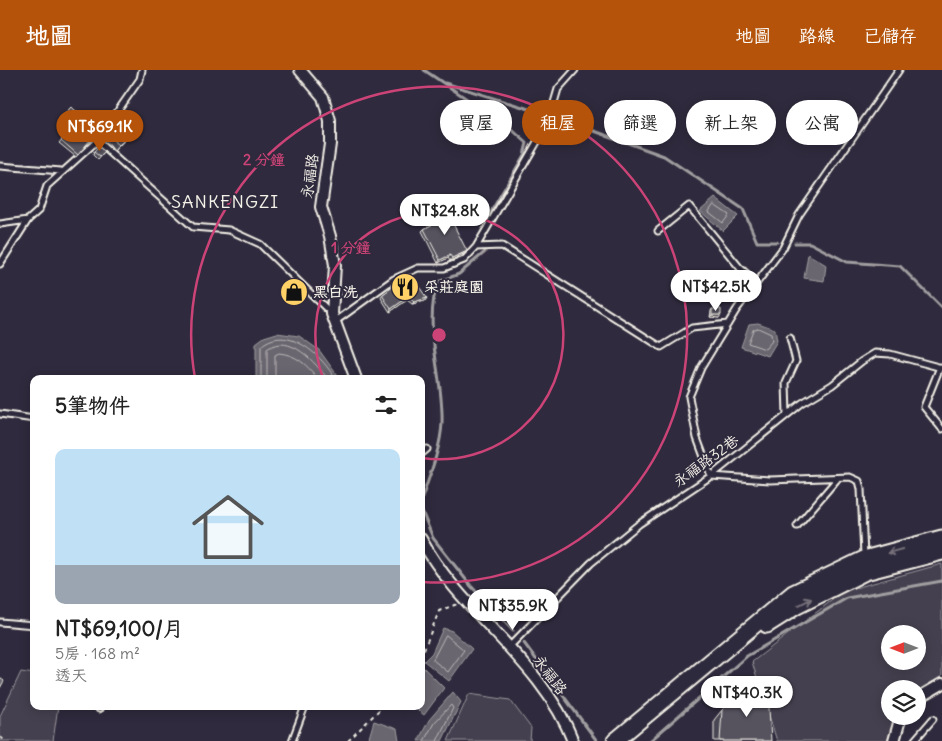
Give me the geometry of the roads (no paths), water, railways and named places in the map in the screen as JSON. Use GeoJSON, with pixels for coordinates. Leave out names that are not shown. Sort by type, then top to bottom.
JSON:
{"type":"FeatureCollection","features":[{"type":"Feature","properties":{"kind":"main road"},"geometry":{"type":"LineString","coordinates":[[615,741],[793,593],[942,538]]}},
{"type":"Feature","properties":{"kind":"main road"},"geometry":{"type":"LineString","coordinates":[[631,741],[767,625],[796,606],[864,566],[942,552]]}},
{"type":"Feature","properties":{"kind":"street","name":"永福路"},"geometry":{"type":"LineString","coordinates":[[300,70],[323,97],[330,121],[330,144],[321,208],[330,236],[335,265],[334,317],[355,375]]}},
{"type":"Feature","properties":{"kind":"street","name":"永福路"},"geometry":{"type":"LineString","coordinates":[[425,544],[466,600],[510,646],[554,704],[573,741]]}},
{"type":"Feature","properties":{"kind":"street"},"geometry":{"type":"LineString","coordinates":[[926,693],[942,684]]}},
{"type":"Feature","properties":{"kind":"street"},"geometry":{"type":"LineString","coordinates":[[894,741],[898,725]]}},
{"type":"Feature","properties":{"kind":"lane"},"geometry":{"type":"LineString","coordinates":[[0,264],[28,220],[39,210],[47,186],[61,171],[97,141],[140,79],[142,70]]}},
{"type":"Feature","properties":{"kind":"lane"},"geometry":{"type":"LineString","coordinates":[[97,141],[193,227],[229,230],[260,244],[334,317],[394,279],[418,268],[444,268],[464,260],[476,247],[548,123],[558,89],[575,70]]}},
{"type":"Feature","properties":{"kind":"lane"},"geometry":{"type":"LineString","coordinates":[[864,566],[861,489],[859,481],[850,477],[770,480],[711,476],[697,438],[689,396],[701,368],[728,324],[756,282],[783,248],[799,215],[898,70]]}},
{"type":"Feature","properties":{"kind":"lane"},"geometry":{"type":"LineString","coordinates":[[0,166],[61,171]]}},
{"type":"Feature","properties":{"kind":"lane"},"geometry":{"type":"LineString","coordinates":[[658,231],[689,206],[740,268],[756,282]]}},
{"type":"Feature","properties":{"kind":"lane"},"geometry":{"type":"LineString","coordinates":[[0,224],[28,220]]}},
{"type":"Feature","properties":{"kind":"lane"},"geometry":{"type":"LineString","coordinates":[[476,247],[502,246],[661,347],[692,328],[728,324]]}},
{"type":"Feature","properties":{"kind":"lane"},"geometry":{"type":"LineString","coordinates":[[787,414],[786,383],[796,360],[790,338]]}},
{"type":"Feature","properties":{"kind":"lane","name":"永福路32巷"},"geometry":{"type":"LineString","coordinates":[[510,646],[590,563],[638,524],[711,476],[787,414],[875,353],[890,354],[941,367]]}},
{"type":"Feature","properties":{"kind":"lane"},"geometry":{"type":"LineString","coordinates":[[941,367],[924,407],[942,429]]}},
{"type":"Feature","properties":{"kind":"lane"},"geometry":{"type":"LineString","coordinates":[[0,414],[30,419]]}},
{"type":"Feature","properties":{"kind":"lane"},"geometry":{"type":"LineString","coordinates":[[797,526],[838,478]]}},
{"type":"Feature","properties":{"kind":"lane"},"geometry":{"type":"LineString","coordinates":[[0,622],[30,624]]}},
{"type":"Feature","properties":{"kind":"lane"},"geometry":{"type":"LineString","coordinates":[[292,741],[304,710]]}},
{"type":"Feature","properties":{"kind":"lane"},"geometry":{"type":"LineString","coordinates":[[914,741],[933,719]]}},
{"type":"Feature","properties":{"kind":"water"},"geometry":{"type":"Polygon","coordinates":[[[715,198],[738,216],[723,231],[700,211],[715,198]]]}},
{"type":"Feature","properties":{"kind":"water"},"geometry":{"type":"Polygon","coordinates":[[[808,254],[826,265],[824,281],[804,278],[808,254]]]}},
{"type":"Feature","properties":{"kind":"water"},"geometry":{"type":"Polygon","coordinates":[[[758,323],[775,329],[777,341],[768,356],[741,347],[749,324],[758,323]]]}},
{"type":"Feature","properties":{"kind":"water"},"geometry":{"type":"Polygon","coordinates":[[[277,333],[299,336],[319,350],[337,375],[256,375],[256,343],[264,337],[277,333]]]}},
{"type":"Feature","properties":{"kind":"water"},"geometry":{"type":"Polygon","coordinates":[[[443,628],[452,631],[472,649],[449,681],[425,662],[432,653],[443,628]]]}},
{"type":"Feature","properties":{"kind":"water"},"geometry":{"type":"Polygon","coordinates":[[[425,669],[444,688],[424,715],[418,710],[425,710],[425,669]]]}},
{"type":"Feature","properties":{"kind":"water"},"geometry":{"type":"Polygon","coordinates":[[[453,692],[461,702],[442,741],[418,741],[429,720],[453,692]]]}},
{"type":"Feature","properties":{"kind":"water"},"geometry":{"type":"Polygon","coordinates":[[[374,721],[397,729],[399,741],[368,741],[374,721]]]}},
{"type":"Feature","properties":{"kind":"waterway"},"geometry":{"type":"LineString","coordinates":[[424,70],[510,128],[527,143],[524,155],[488,217]]}},
{"type":"Feature","properties":{"kind":"waterway"},"geometry":{"type":"LineString","coordinates":[[445,83],[522,107]]}},
{"type":"Feature","properties":{"kind":"waterway"},"geometry":{"type":"LineString","coordinates":[[594,131],[664,156],[743,209],[757,242],[777,242]]}},
{"type":"Feature","properties":{"kind":"waterway"},"geometry":{"type":"LineString","coordinates":[[795,243],[810,243],[847,262],[900,266],[942,308]]}},
{"type":"Feature","properties":{"kind":"waterway"},"geometry":{"type":"LineString","coordinates":[[425,490],[437,452],[442,423],[442,405],[432,316],[438,282],[459,274],[485,252]]}},
{"type":"Feature","properties":{"kind":"waterway"},"geometry":{"type":"LineString","coordinates":[[425,519],[433,538],[471,586],[513,631]]}},
{"type":"Feature","properties":{"kind":"waterway"},"geometry":{"type":"LineString","coordinates":[[650,741],[747,656],[847,598],[942,581]]}},
{"type":"Feature","properties":{"kind":"waterway"},"geometry":{"type":"LineString","coordinates":[[524,643],[597,741]]}},
{"type":"Feature","properties":{"kind":"place","name":"采莊庭園"},"geometry":{"type":"Point","coordinates":[405,287]}},
{"type":"Feature","properties":{"kind":"place","name":"黑白洗"},"geometry":{"type":"Point","coordinates":[294,292]}},
{"type":"Feature","properties":{"kind":"district","name":"SANKENGZI"},"geometry":{"type":"Point","coordinates":[225,202]}}]}
